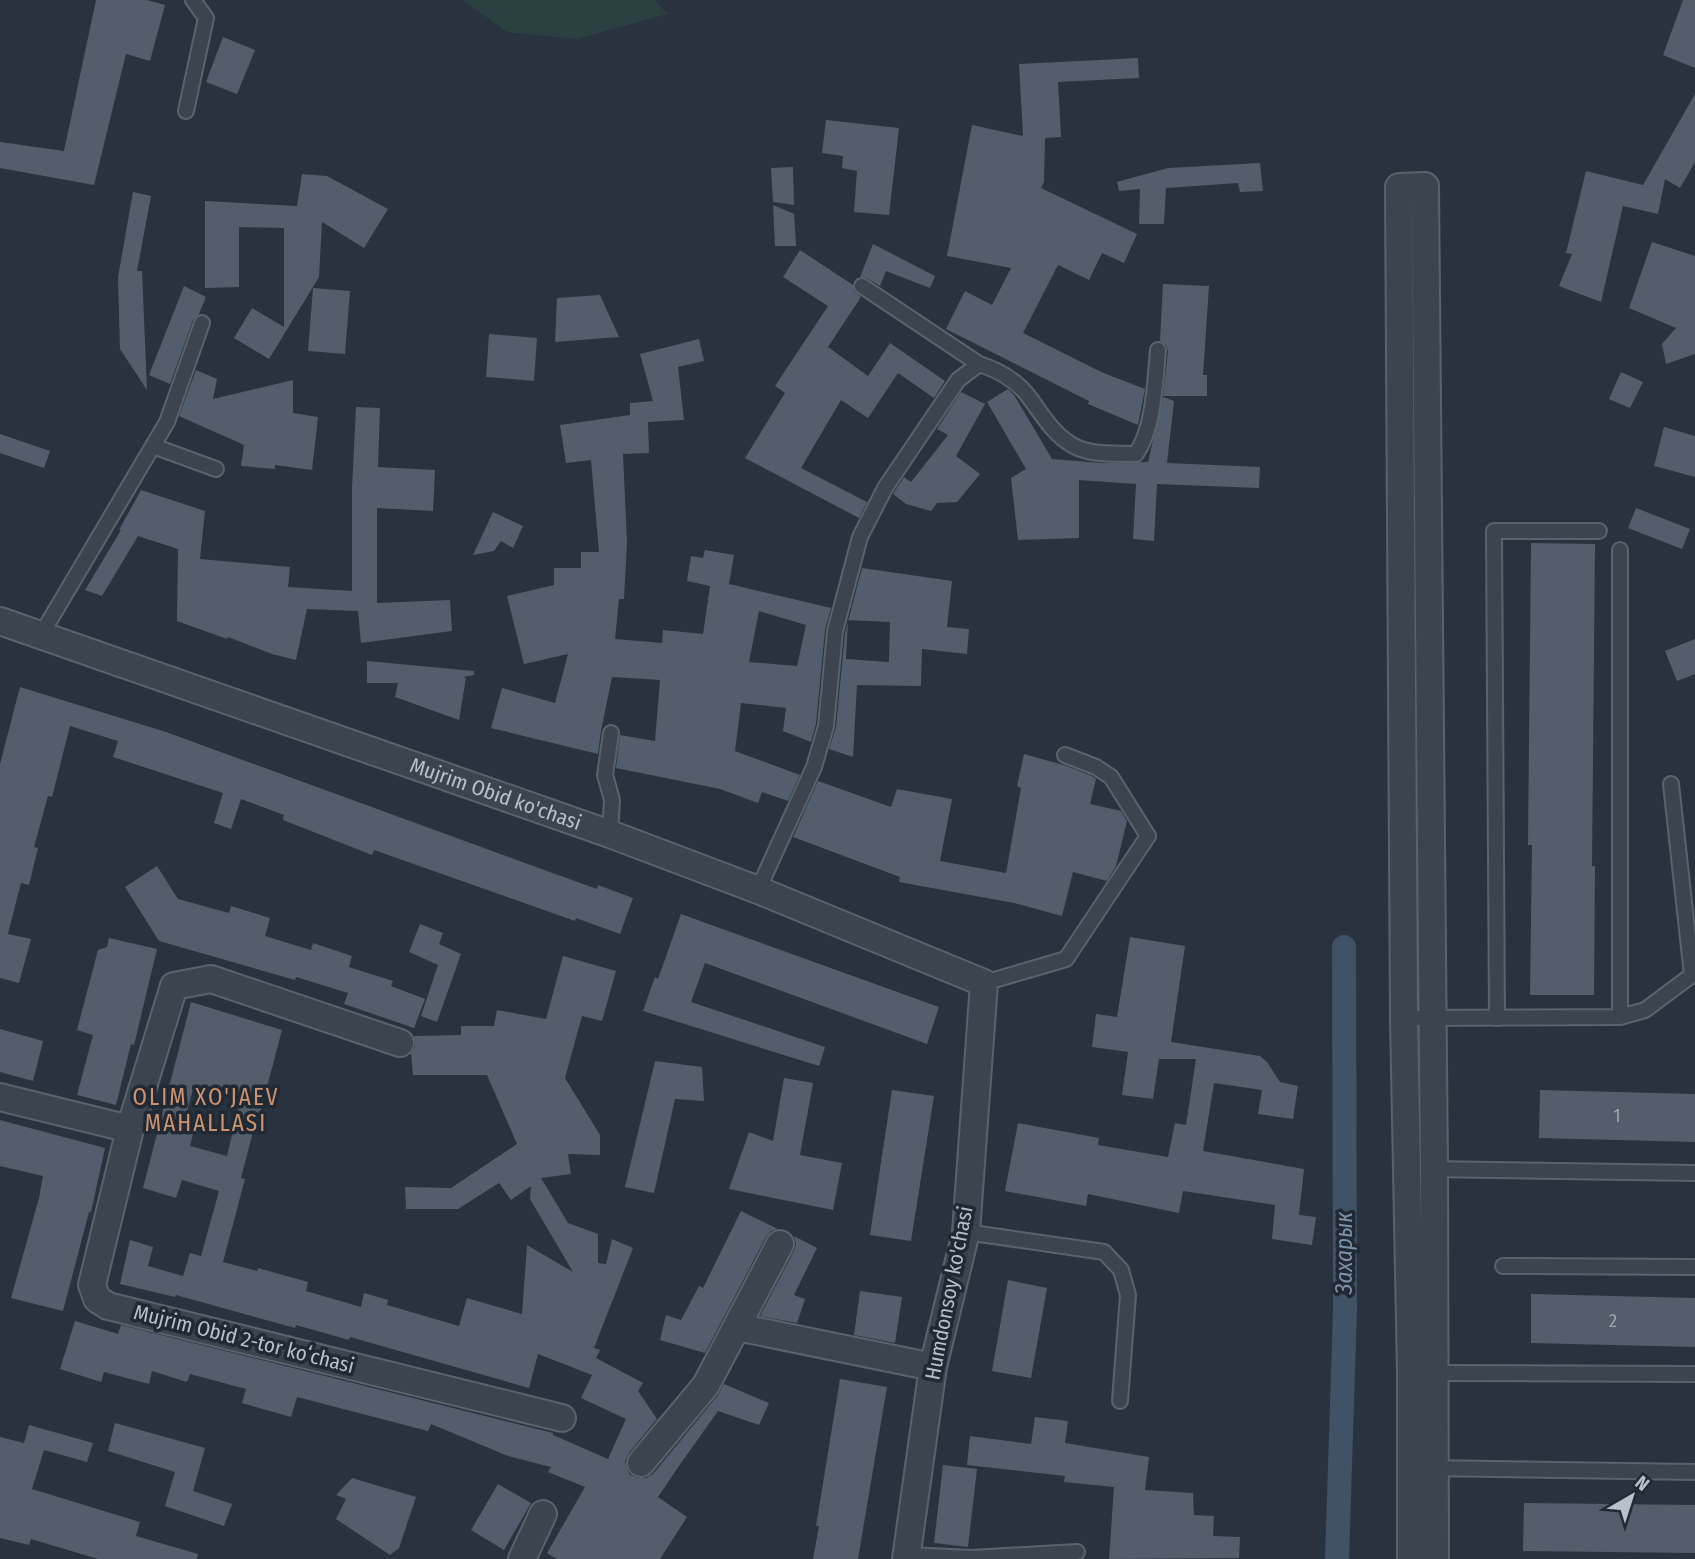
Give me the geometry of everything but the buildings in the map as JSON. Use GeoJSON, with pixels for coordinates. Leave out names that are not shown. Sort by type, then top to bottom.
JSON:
{"type":"FeatureCollection","features":[{"type":"Feature","properties":{"kind":"street"},"geometry":{"type":"LineString","coordinates":[[1422,1373],[1434,1169],[1425,186],[1399,187],[1404,1018],[1406,1169],[1422,1373],[1423,1468],[1435,1559]]}},
{"type":"Feature","properties":{"kind":"street","name":"Mujrim Obid ko'chasi"},"geometry":{"type":"LineString","coordinates":[[0,621],[610,835],[758,890],[984,984]]}},
{"type":"Feature","properties":{"kind":"street","name":"Mujrim Obid 2-tor koʻchasi"},"geometry":{"type":"LineString","coordinates":[[400,1043],[211,979],[174,986],[130,1129],[92,1285],[97,1299],[108,1306],[562,1418]]}},
{"type":"Feature","properties":{"kind":"street","name":"Humdonsoy ko'chasi"},"geometry":{"type":"LineString","coordinates":[[907,1557],[933,1367],[966,1232],[984,984]]}},
{"type":"Feature","properties":{"kind":"street"},"geometry":{"type":"LineString","coordinates":[[0,1097],[130,1129]]}},
{"type":"Feature","properties":{"kind":"street"},"geometry":{"type":"LineString","coordinates":[[641,1463],[706,1385],[780,1244]]}},
{"type":"Feature","properties":{"kind":"street"},"geometry":{"type":"LineString","coordinates":[[737,1327],[933,1367]]}},
{"type":"Feature","properties":{"kind":"street"},"geometry":{"type":"LineString","coordinates":[[1411,1559],[1423,1468]]}},
{"type":"Feature","properties":{"kind":"street"},"geometry":{"type":"LineString","coordinates":[[522,1559],[543,1514]]}},
{"type":"Feature","properties":{"kind":"lane"},"geometry":{"type":"LineString","coordinates":[[186,111],[206,18],[193,0]]}},
{"type":"Feature","properties":{"kind":"lane"},"geometry":{"type":"LineString","coordinates":[[862,286],[979,364],[1004,375],[1027,394],[1046,423],[1072,445],[1093,453],[1136,454],[1143,443],[1154,394],[1158,350]]}},
{"type":"Feature","properties":{"kind":"lane"},"geometry":{"type":"LineString","coordinates":[[41,635],[167,422],[202,323]]}},
{"type":"Feature","properties":{"kind":"lane"},"geometry":{"type":"LineString","coordinates":[[758,890],[814,767],[826,726],[835,631],[860,537],[885,488],[958,380],[979,364]]}},
{"type":"Feature","properties":{"kind":"lane"},"geometry":{"type":"LineString","coordinates":[[153,446],[216,469]]}},
{"type":"Feature","properties":{"kind":"lane"},"geometry":{"type":"LineString","coordinates":[[1497,1018],[1494,531],[1599,531]]}},
{"type":"Feature","properties":{"kind":"lane"},"geometry":{"type":"LineString","coordinates":[[1620,550],[1620,1017]]}},
{"type":"Feature","properties":{"kind":"lane"},"geometry":{"type":"LineString","coordinates":[[610,835],[612,800],[605,775],[611,733]]}},
{"type":"Feature","properties":{"kind":"lane"},"geometry":{"type":"LineString","coordinates":[[984,984],[1066,959],[1149,836],[1111,777],[1096,767],[1065,755]]}},
{"type":"Feature","properties":{"kind":"lane"},"geometry":{"type":"LineString","coordinates":[[1404,1018],[1620,1017],[1645,1010],[1693,974],[1671,784]]}},
{"type":"Feature","properties":{"kind":"lane"},"geometry":{"type":"LineString","coordinates":[[1406,1169],[1695,1173]]}},
{"type":"Feature","properties":{"kind":"lane"},"geometry":{"type":"LineString","coordinates":[[966,1232],[1104,1252],[1121,1270],[1128,1295],[1120,1401]]}},
{"type":"Feature","properties":{"kind":"lane"},"geometry":{"type":"LineString","coordinates":[[1503,1266],[1695,1267]]}},
{"type":"Feature","properties":{"kind":"lane"},"geometry":{"type":"LineString","coordinates":[[1422,1373],[1695,1374]]}},
{"type":"Feature","properties":{"kind":"lane"},"geometry":{"type":"LineString","coordinates":[[1423,1468],[1695,1472]]}},
{"type":"Feature","properties":{"kind":"lane"},"geometry":{"type":"LineString","coordinates":[[907,1557],[972,1558],[1077,1552]]}},
{"type":"Feature","properties":{"kind":"green space"},"geometry":{"type":"Polygon","coordinates":[[[463,0],[654,0],[668,14],[576,39],[507,32],[463,0]]]}},
{"type":"Feature","properties":{"kind":"waterway","name":"Захарык"},"geometry":{"type":"LineString","coordinates":[[1337,1559],[1345,1310],[1344,947]]}},
{"type":"Feature","properties":{"kind":"district","name":"OLIM XO'JAEV MAHALLASI"},"geometry":{"type":"Point","coordinates":[206,1110]}}]}
